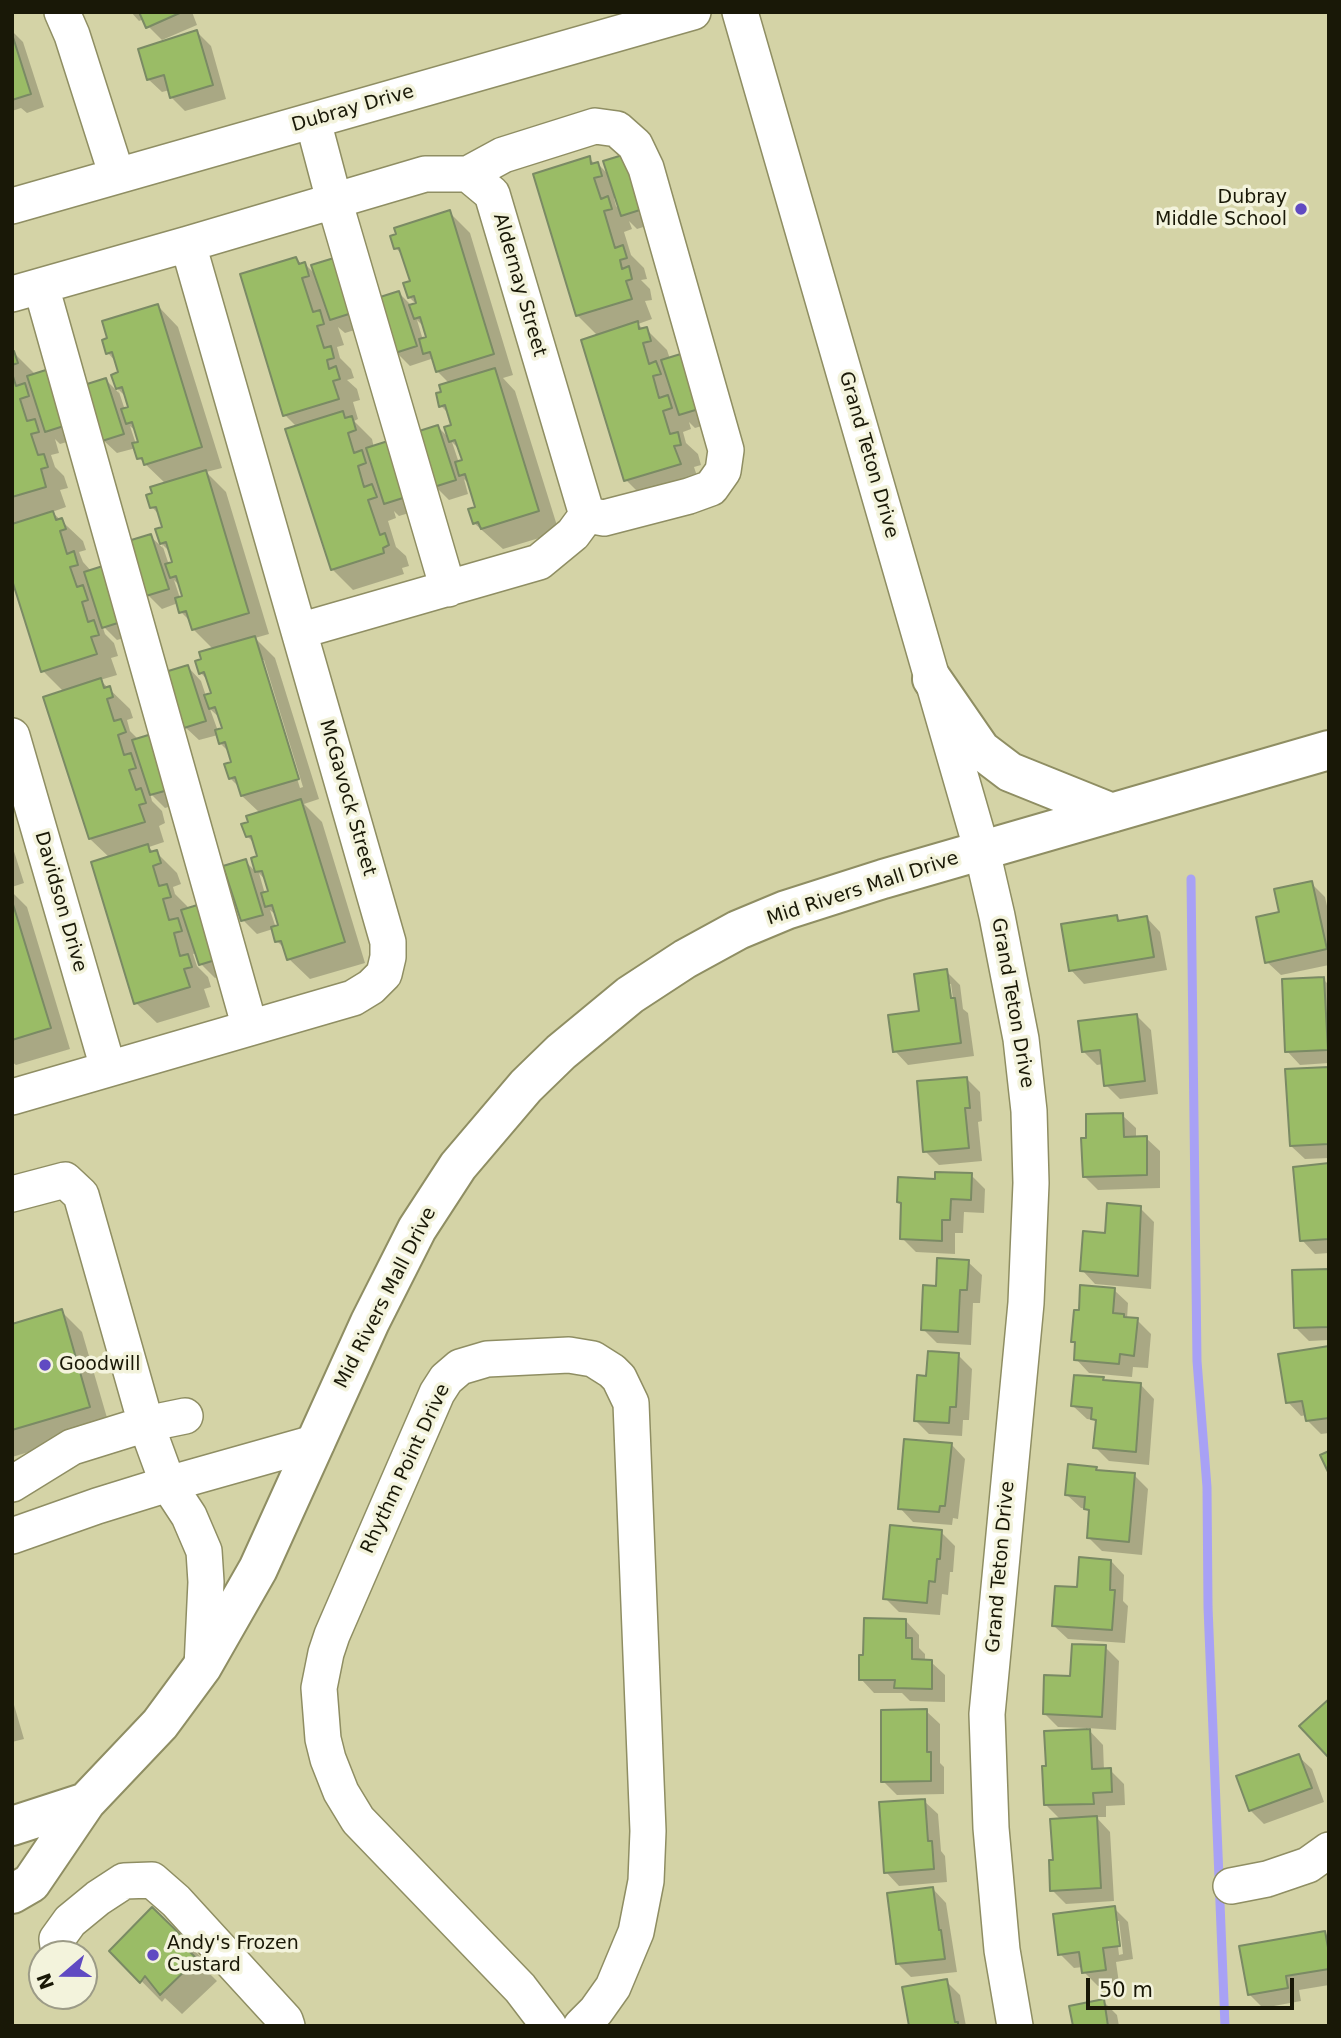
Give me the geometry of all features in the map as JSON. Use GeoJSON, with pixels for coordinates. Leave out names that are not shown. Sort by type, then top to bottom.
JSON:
{"type":"FeatureCollection","features":[{"type":"Feature","properties":{"kind":"main road"},"geometry":{"type":"LineString","coordinates":[[932,679],[981,750],[1010,772],[1112,813]]}},
{"type":"Feature","properties":{"kind":"main road","name":"Mid Rivers Mall Drive"},"geometry":{"type":"LineString","coordinates":[[12,1894],[31,1883],[86,1802],[160,1724],[202,1667],[258,1569],[370,1322],[417,1228],[458,1166],[526,1086],[561,1052],[629,995],[738,930],[786,910],[883,879],[1329,750]]}},
{"type":"Feature","properties":{"kind":"main road","name":"Mid Rivers Mall Drive"},"geometry":{"type":"LineString","coordinates":[[12,1826],[86,1802]]}},
{"type":"Feature","properties":{"kind":"street"},"geometry":{"type":"LineString","coordinates":[[62,12],[72,35],[117,176]]}},
{"type":"Feature","properties":{"kind":"street","name":"Dubray Drive"},"geometry":{"type":"LineString","coordinates":[[12,206],[693,12]]}},
{"type":"Feature","properties":{"kind":"street","name":"Grand Teton Drive"},"geometry":{"type":"LineString","coordinates":[[740,12],[982,851],[1021,1039],[1029,1111],[1031,1183],[1026,1303],[987,1714],[991,1828],[1002,1950],[1015,2026]]}},
{"type":"Feature","properties":{"kind":"street"},"geometry":{"type":"LineString","coordinates":[[313,121],[449,589]]}},
{"type":"Feature","properties":{"kind":"street"},"geometry":{"type":"LineString","coordinates":[[250,1028],[27,290],[425,174],[468,174],[503,155],[596,126],[617,129],[635,145],[646,168],[726,450],[723,471],[710,488],[689,496],[604,517],[587,515],[573,534],[539,562],[299,631]]}},
{"type":"Feature","properties":{"kind":"street","name":"Aldernay Street"},"geometry":{"type":"LineString","coordinates":[[468,174],[492,194],[587,515]]}},
{"type":"Feature","properties":{"kind":"street","name":"McGavock Street"},"geometry":{"type":"LineString","coordinates":[[12,1097],[353,998],[371,987],[384,974],[388,957],[388,942],[188,244]]}},
{"type":"Feature","properties":{"kind":"street","name":"Davidson Drive"},"geometry":{"type":"LineString","coordinates":[[12,736],[108,1068]]}},
{"type":"Feature","properties":{"kind":"street"},"geometry":{"type":"LineString","coordinates":[[12,1194],[65,1180],[81,1195],[146,1424],[168,1485],[189,1516],[204,1551],[206,1582],[202,1667]]}},
{"type":"Feature","properties":{"kind":"street","name":"Rhythm Point Drive"},"geometry":{"type":"LineString","coordinates":[[549,2026],[520,1988],[358,1820],[341,1792],[328,1759],[323,1740],[319,1688],[332,1635],[437,1393],[446,1379],[460,1367],[477,1361],[569,1355],[593,1359],[612,1371],[619,1378],[631,1403],[648,1831],[646,1881],[636,1932],[613,1987],[581,2026]]}},
{"type":"Feature","properties":{"kind":"street"},"geometry":{"type":"LineString","coordinates":[[12,1484],[72,1447],[146,1424],[185,1416]]}},
{"type":"Feature","properties":{"kind":"street"},"geometry":{"type":"LineString","coordinates":[[12,1536],[97,1506],[317,1441]]}},
{"type":"Feature","properties":{"kind":"street"},"geometry":{"type":"LineString","coordinates":[[1231,1886],[1268,1879],[1308,1865],[1329,1850]]}},
{"type":"Feature","properties":{"kind":"street"},"geometry":{"type":"LineString","coordinates":[[57,1940],[70,1921],[124,1881],[152,1880],[185,1911],[285,2020],[287,2026]]}},
{"type":"Feature","properties":{"kind":"building"},"geometry":{"type":"Polygon","coordinates":[[[139,12],[182,12],[146,28],[139,12]]]}},
{"type":"Feature","properties":{"kind":"building"},"geometry":{"type":"Polygon","coordinates":[[[197,30],[213,85],[170,98],[164,75],[147,80],[138,49],[197,30]]]}},
{"type":"Feature","properties":{"kind":"building"},"geometry":{"type":"Polygon","coordinates":[[[12,34],[31,94],[12,100],[12,34]]]}},
{"type":"Feature","properties":{"kind":"building"},"geometry":{"type":"Polygon","coordinates":[[[626,154],[643,209],[621,216],[603,161],[626,154]]]}},
{"type":"Feature","properties":{"kind":"building"},"geometry":{"type":"Polygon","coordinates":[[[590,156],[591,164],[598,162],[602,176],[594,178],[601,199],[608,196],[612,209],[604,211],[615,248],[623,245],[627,258],[620,260],[622,269],[629,266],[632,279],[626,281],[632,299],[576,316],[533,174],[590,156]]]}},
{"type":"Feature","properties":{"kind":"building"},"geometry":{"type":"Polygon","coordinates":[[[450,210],[494,354],[436,372],[430,352],[423,354],[419,339],[426,337],[420,317],[414,319],[409,305],[416,303],[414,296],[408,298],[403,283],[410,281],[399,248],[394,249],[390,236],[396,234],[394,228],[450,210]]]}},
{"type":"Feature","properties":{"kind":"building"},"geometry":{"type":"Polygon","coordinates":[[[296,257],[299,264],[305,262],[309,276],[302,278],[313,312],[320,310],[324,324],[317,326],[324,348],[331,346],[334,358],[327,360],[329,369],[336,366],[340,379],[333,381],[339,399],[283,416],[240,274],[296,257]]]}},
{"type":"Feature","properties":{"kind":"building"},"geometry":{"type":"Polygon","coordinates":[[[334,258],[352,313],[330,320],[311,265],[334,258]]]}},
{"type":"Feature","properties":{"kind":"building"},"geometry":{"type":"Polygon","coordinates":[[[399,291],[417,346],[395,353],[377,298],[399,291]]]}},
{"type":"Feature","properties":{"kind":"building"},"geometry":{"type":"Polygon","coordinates":[[[158,304],[202,447],[144,465],[142,458],[137,459],[132,443],[138,442],[132,422],[126,424],[121,409],[128,407],[122,387],[116,389],[111,375],[118,372],[112,352],[106,354],[102,340],[107,338],[102,321],[158,304]]]}},
{"type":"Feature","properties":{"kind":"building"},"geometry":{"type":"Polygon","coordinates":[[[638,321],[639,329],[647,327],[651,341],[643,343],[649,364],[656,361],[661,374],[653,376],[659,398],[668,395],[672,408],[663,411],[670,434],[678,432],[681,445],[674,446],[681,464],[624,481],[581,340],[638,321]]]}},
{"type":"Feature","properties":{"kind":"building"},"geometry":{"type":"Polygon","coordinates":[[[14,351],[18,363],[12,365],[12,352],[14,351]]]}},
{"type":"Feature","properties":{"kind":"building"},"geometry":{"type":"Polygon","coordinates":[[[684,353],[702,408],[679,415],[661,360],[684,353]]]}},
{"type":"Feature","properties":{"kind":"building"},"geometry":{"type":"Polygon","coordinates":[[[495,368],[539,511],[481,529],[478,522],[473,524],[468,509],[475,507],[465,474],[459,476],[455,462],[462,460],[455,440],[449,442],[444,427],[451,425],[445,405],[439,407],[436,393],[441,392],[439,385],[495,368]]]}},
{"type":"Feature","properties":{"kind":"building"},"geometry":{"type":"Polygon","coordinates":[[[49,369],[67,425],[45,432],[27,376],[49,369]]]}},
{"type":"Feature","properties":{"kind":"building"},"geometry":{"type":"Polygon","coordinates":[[[12,373],[16,386],[25,383],[29,396],[20,399],[27,421],[35,419],[39,432],[31,434],[38,455],[44,454],[48,467],[41,469],[46,487],[12,497],[12,373]]]}},
{"type":"Feature","properties":{"kind":"building"},"geometry":{"type":"Polygon","coordinates":[[[106,378],[124,434],[102,441],[84,385],[106,378]]]}},
{"type":"Feature","properties":{"kind":"building"},"geometry":{"type":"Polygon","coordinates":[[[343,411],[345,418],[352,416],[356,430],[348,433],[354,453],[362,450],[366,463],[358,466],[364,487],[372,484],[377,497],[368,500],[380,535],[385,533],[389,545],[383,548],[384,553],[331,570],[285,429],[343,411]]]}},
{"type":"Feature","properties":{"kind":"building"},"geometry":{"type":"Polygon","coordinates":[[[438,425],[456,480],[434,487],[416,432],[438,425]]]}},
{"type":"Feature","properties":{"kind":"building"},"geometry":{"type":"Polygon","coordinates":[[[388,441],[406,497],[384,504],[366,448],[388,441]]]}},
{"type":"Feature","properties":{"kind":"building"},"geometry":{"type":"Polygon","coordinates":[[[206,470],[249,613],[192,630],[186,611],[179,613],[175,598],[182,596],[176,576],[170,578],[165,564],[172,562],[166,542],[160,544],[155,529],[162,527],[156,507],[150,508],[146,495],[152,493],[150,487],[206,470]]]}},
{"type":"Feature","properties":{"kind":"building"},"geometry":{"type":"Polygon","coordinates":[[[53,511],[56,520],[62,518],[66,529],[60,531],[67,554],[74,551],[78,565],[70,567],[77,587],[83,585],[88,600],[82,602],[88,622],[94,620],[99,635],[91,637],[97,654],[41,672],[12,580],[12,524],[53,511]]]}},
{"type":"Feature","properties":{"kind":"building"},"geometry":{"type":"Polygon","coordinates":[[[151,534],[169,589],[146,596],[128,541],[151,534]]]}},
{"type":"Feature","properties":{"kind":"building"},"geometry":{"type":"Polygon","coordinates":[[[106,565],[124,621],[102,628],[84,572],[106,565]]]}},
{"type":"Feature","properties":{"kind":"building"},"geometry":{"type":"Polygon","coordinates":[[[255,636],[299,779],[241,796],[235,777],[229,779],[224,764],[231,762],[225,742],[219,744],[215,730],[222,728],[215,707],[209,709],[204,695],[211,693],[204,672],[199,674],[195,661],[201,659],[199,652],[255,636]]]}},
{"type":"Feature","properties":{"kind":"building"},"geometry":{"type":"Polygon","coordinates":[[[188,665],[206,721],[184,728],[165,672],[188,665]]]}},
{"type":"Feature","properties":{"kind":"building"},"geometry":{"type":"Polygon","coordinates":[[[101,678],[104,688],[110,686],[113,697],[107,699],[114,721],[121,719],[126,732],[118,735],[124,755],[131,753],[136,768],[129,770],[136,790],[141,788],[146,803],[139,805],[145,822],[89,839],[43,697],[101,678]]]}},
{"type":"Feature","properties":{"kind":"building"},"geometry":{"type":"Polygon","coordinates":[[[155,733],[172,789],[150,795],[132,740],[155,733]]]}},
{"type":"Feature","properties":{"kind":"building"},"geometry":{"type":"Polygon","coordinates":[[[301,799],[345,942],[287,960],[281,941],[275,942],[271,927],[278,925],[272,905],[265,907],[261,893],[268,891],[262,871],[255,872],[251,858],[257,856],[251,836],[246,837],[241,824],[248,822],[246,816],[301,799]]]}},
{"type":"Feature","properties":{"kind":"building"},"geometry":{"type":"Polygon","coordinates":[[[148,844],[150,852],[157,850],[161,863],[153,866],[159,886],[167,884],[171,897],[163,899],[169,920],[178,918],[182,931],[174,933],[180,956],[188,954],[192,967],[184,969],[190,987],[134,1004],[91,862],[148,844]]]}},
{"type":"Feature","properties":{"kind":"building"},"geometry":{"type":"Polygon","coordinates":[[[246,859],[263,915],[241,921],[223,866],[246,859]]]}},
{"type":"Feature","properties":{"kind":"building"},"geometry":{"type":"Polygon","coordinates":[[[1312,881],[1327,949],[1265,963],[1256,917],[1279,912],[1274,889],[1312,881]]]}},
{"type":"Feature","properties":{"kind":"building"},"geometry":{"type":"Polygon","coordinates":[[[12,901],[51,1028],[12,1040],[12,901]]]}},
{"type":"Feature","properties":{"kind":"building"},"geometry":{"type":"Polygon","coordinates":[[[204,903],[222,958],[199,965],[181,910],[204,903]]]}},
{"type":"Feature","properties":{"kind":"building"},"geometry":{"type":"Polygon","coordinates":[[[1117,915],[1118,921],[1147,916],[1154,957],[1069,971],[1061,924],[1117,915]]]}},
{"type":"Feature","properties":{"kind":"building"},"geometry":{"type":"Polygon","coordinates":[[[947,969],[951,998],[955,998],[961,1043],[893,1052],[888,1015],[919,1011],[914,974],[947,969]]]}},
{"type":"Feature","properties":{"kind":"building"},"geometry":{"type":"Polygon","coordinates":[[[1324,977],[1328,1050],[1285,1052],[1282,979],[1324,977]]]}},
{"type":"Feature","properties":{"kind":"building"},"geometry":{"type":"Polygon","coordinates":[[[1137,1014],[1145,1081],[1104,1086],[1100,1050],[1082,1052],[1078,1021],[1137,1014]]]}},
{"type":"Feature","properties":{"kind":"building"},"geometry":{"type":"Polygon","coordinates":[[[1329,1067],[1329,1144],[1290,1146],[1285,1069],[1329,1067]]]}},
{"type":"Feature","properties":{"kind":"building"},"geometry":{"type":"Polygon","coordinates":[[[967,1077],[970,1108],[965,1108],[969,1148],[923,1152],[917,1081],[967,1077]]]}},
{"type":"Feature","properties":{"kind":"building"},"geometry":{"type":"Polygon","coordinates":[[[1123,1113],[1124,1137],[1147,1136],[1147,1175],[1083,1177],[1081,1138],[1086,1138],[1086,1114],[1123,1113]]]}},
{"type":"Feature","properties":{"kind":"building"},"geometry":{"type":"Polygon","coordinates":[[[1329,1163],[1329,1239],[1300,1241],[1293,1167],[1329,1163]]]}},
{"type":"Feature","properties":{"kind":"building"},"geometry":{"type":"Polygon","coordinates":[[[935,1172],[972,1173],[971,1200],[951,1199],[950,1220],[942,1220],[942,1241],[900,1239],[901,1203],[897,1202],[898,1177],[935,1179],[935,1172]]]}},
{"type":"Feature","properties":{"kind":"building"},"geometry":{"type":"Polygon","coordinates":[[[1107,1203],[1141,1206],[1138,1276],[1080,1271],[1083,1231],[1105,1233],[1107,1203]]]}},
{"type":"Feature","properties":{"kind":"building"},"geometry":{"type":"Polygon","coordinates":[[[937,1258],[969,1260],[967,1290],[960,1290],[958,1332],[921,1330],[923,1285],[936,1286],[937,1258]]]}},
{"type":"Feature","properties":{"kind":"building"},"geometry":{"type":"Polygon","coordinates":[[[1329,1269],[1329,1327],[1294,1328],[1292,1270],[1329,1269]]]}},
{"type":"Feature","properties":{"kind":"building"},"geometry":{"type":"Polygon","coordinates":[[[1080,1285],[1115,1288],[1113,1313],[1138,1318],[1134,1356],[1120,1354],[1119,1364],[1074,1360],[1075,1342],[1071,1342],[1074,1310],[1079,1310],[1080,1285]]]}},
{"type":"Feature","properties":{"kind":"building","name":"Goodwill"},"geometry":{"type":"Polygon","coordinates":[[[62,1309],[90,1407],[12,1430],[12,1324],[62,1309]]]}},
{"type":"Feature","properties":{"kind":"building"},"geometry":{"type":"Polygon","coordinates":[[[1329,1346],[1329,1418],[1306,1421],[1302,1401],[1286,1403],[1278,1354],[1329,1346]]]}},
{"type":"Feature","properties":{"kind":"building"},"geometry":{"type":"Polygon","coordinates":[[[928,1351],[959,1353],[956,1407],[950,1407],[949,1423],[914,1421],[917,1375],[926,1376],[928,1351]]]}},
{"type":"Feature","properties":{"kind":"building"},"geometry":{"type":"Polygon","coordinates":[[[1074,1375],[1141,1383],[1136,1452],[1093,1448],[1096,1420],[1091,1419],[1092,1408],[1071,1406],[1074,1375]]]}},
{"type":"Feature","properties":{"kind":"building"},"geometry":{"type":"Polygon","coordinates":[[[904,1439],[952,1443],[945,1506],[940,1506],[939,1512],[898,1509],[904,1439]]]}},
{"type":"Feature","properties":{"kind":"building"},"geometry":{"type":"Polygon","coordinates":[[[1329,1451],[1329,1474],[1320,1455],[1329,1451]]]}},
{"type":"Feature","properties":{"kind":"building"},"geometry":{"type":"Polygon","coordinates":[[[1068,1464],[1097,1467],[1096,1470],[1135,1473],[1129,1542],[1087,1538],[1089,1510],[1084,1509],[1085,1497],[1065,1495],[1068,1464]]]}},
{"type":"Feature","properties":{"kind":"building"},"geometry":{"type":"Polygon","coordinates":[[[890,1525],[942,1530],[940,1559],[937,1559],[935,1582],[929,1581],[927,1603],[883,1599],[890,1525]]]}},
{"type":"Feature","properties":{"kind":"building"},"geometry":{"type":"Polygon","coordinates":[[[1079,1557],[1111,1560],[1110,1590],[1115,1590],[1112,1630],[1052,1626],[1055,1586],[1077,1587],[1079,1557]]]}},
{"type":"Feature","properties":{"kind":"building"},"geometry":{"type":"Polygon","coordinates":[[[864,1618],[906,1619],[906,1638],[912,1638],[912,1659],[932,1660],[932,1689],[894,1688],[895,1680],[859,1680],[864,1618]]]}},
{"type":"Feature","properties":{"kind":"building"},"geometry":{"type":"Polygon","coordinates":[[[1072,1644],[1106,1645],[1102,1717],[1043,1714],[1044,1675],[1070,1676],[1072,1644]]]}},
{"type":"Feature","properties":{"kind":"building"},"geometry":{"type":"Polygon","coordinates":[[[1329,1699],[1329,1758],[1299,1726],[1329,1699]]]}},
{"type":"Feature","properties":{"kind":"building"},"geometry":{"type":"Polygon","coordinates":[[[927,1709],[927,1752],[931,1752],[931,1781],[881,1782],[881,1710],[927,1709]]]}},
{"type":"Feature","properties":{"kind":"building"},"geometry":{"type":"Polygon","coordinates":[[[1090,1729],[1092,1769],[1111,1768],[1112,1792],[1093,1793],[1094,1804],[1044,1805],[1044,1731],[1090,1729]]]}},
{"type":"Feature","properties":{"kind":"building"},"geometry":{"type":"Polygon","coordinates":[[[1299,1754],[1312,1788],[1249,1811],[1236,1776],[1299,1754]]]}},
{"type":"Feature","properties":{"kind":"building"},"geometry":{"type":"Polygon","coordinates":[[[925,1799],[928,1841],[932,1841],[934,1869],[884,1873],[879,1802],[925,1799]]]}},
{"type":"Feature","properties":{"kind":"building"},"geometry":{"type":"Polygon","coordinates":[[[1097,1816],[1101,1888],[1050,1891],[1049,1860],[1053,1860],[1050,1819],[1097,1816]]]}},
{"type":"Feature","properties":{"kind":"building"},"geometry":{"type":"Polygon","coordinates":[[[933,1887],[945,1959],[896,1964],[887,1893],[933,1887]]]}},
{"type":"Feature","properties":{"kind":"building"},"geometry":{"type":"Polygon","coordinates":[[[1115,1906],[1120,1946],[1103,1948],[1106,1970],[1082,1973],[1079,1952],[1058,1955],[1053,1914],[1115,1906]]]}},
{"type":"Feature","properties":{"kind":"building","name":"Andy's Frozen Custard"},"geometry":{"type":"Polygon","coordinates":[[[152,1907],[188,1942],[184,1946],[197,1959],[160,1995],[145,1976],[140,1983],[109,1951],[152,1907]]]}},
{"type":"Feature","properties":{"kind":"building"},"geometry":{"type":"Polygon","coordinates":[[[1325,1931],[1329,1969],[1286,1976],[1288,1988],[1248,1995],[1239,1946],[1325,1931]]]}},
{"type":"Feature","properties":{"kind":"building"},"geometry":{"type":"Polygon","coordinates":[[[947,1979],[958,2026],[909,2026],[902,1987],[947,1979]]]}},
{"type":"Feature","properties":{"kind":"building"},"geometry":{"type":"Polygon","coordinates":[[[1104,1999],[1108,2026],[1073,2026],[1069,2006],[1104,1999]]]}},
{"type":"Feature","properties":{"kind":"waterway"},"geometry":{"type":"LineString","coordinates":[[1191,879],[1197,1361],[1207,1487],[1208,1607],[1225,2026]]}},
{"type":"Feature","properties":{"kind":"place","name":"Dubray Middle School"},"geometry":{"type":"Point","coordinates":[1301,209]}},
{"type":"Feature","properties":{"kind":"place","name":"Goodwill"},"geometry":{"type":"Point","coordinates":[45,1365]}},
{"type":"Feature","properties":{"kind":"place","name":"Andy's Frozen Custard"},"geometry":{"type":"Point","coordinates":[153,1955]}}]}
